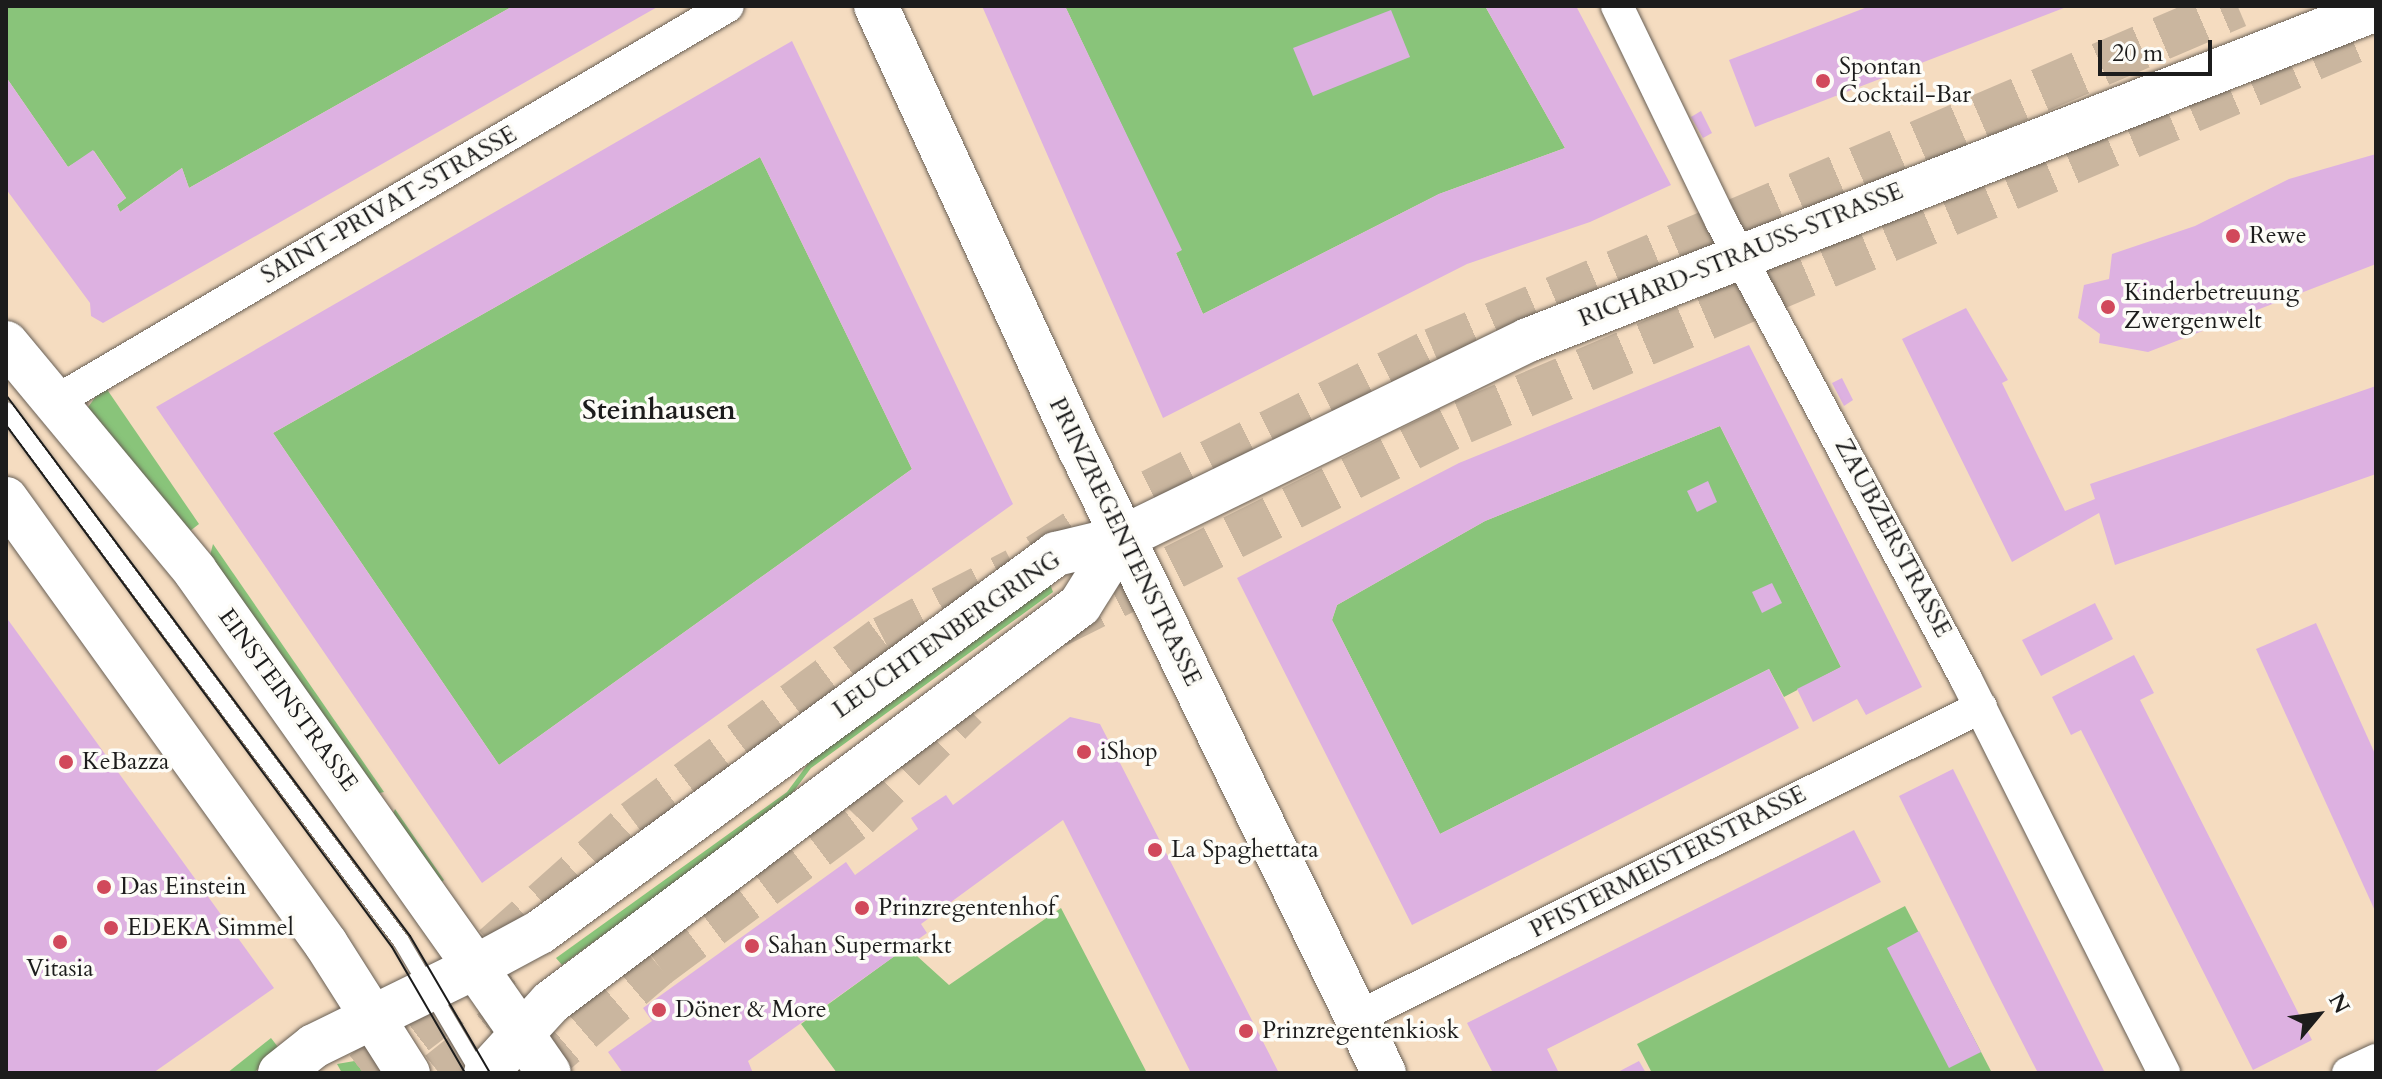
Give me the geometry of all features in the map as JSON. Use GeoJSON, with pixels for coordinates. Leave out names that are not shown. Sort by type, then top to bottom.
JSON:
{"type":"FeatureCollection","features":[{"type":"Feature","properties":{"kind":"main road","name":"PRINZREGENTENSTRASSE"},"geometry":{"type":"LineString","coordinates":[[876,6],[1122,538],[1384,1073]]}},
{"type":"Feature","properties":{"kind":"main road","name":"RICHARD-STRAUSS-STRASSE"},"geometry":{"type":"LineString","coordinates":[[1122,538],[1513,347],[2351,12]]}},
{"type":"Feature","properties":{"kind":"main road","name":"EINSTEINSTRASSE"},"geometry":{"type":"LineString","coordinates":[[6,343],[51,404],[218,602],[549,1073]]}},
{"type":"Feature","properties":{"kind":"main road"},"geometry":{"type":"LineString","coordinates":[[6,499],[372,1015],[408,1073]]}},
{"type":"Feature","properties":{"kind":"main road","name":"LEUCHTENBERGRING"},"geometry":{"type":"LineString","coordinates":[[280,1073],[372,1015],[475,967],[540,932],[1056,554],[1122,538]]}},
{"type":"Feature","properties":{"kind":"main road","name":"LEUCHTENBERGRING"},"geometry":{"type":"LineString","coordinates":[[486,1073],[520,1034],[671,908],[1080,605],[1122,538]]}},
{"type":"Feature","properties":{"kind":"street","name":"SAINT-PRIVAT-STRASSE"},"geometry":{"type":"LineString","coordinates":[[51,404],[728,6]]}},
{"type":"Feature","properties":{"kind":"street","name":"ZAUBZERSTRASSE"},"geometry":{"type":"LineString","coordinates":[[1617,6],[1740,255],[1981,707],[2164,1073]]}},
{"type":"Feature","properties":{"kind":"street","name":"PFISTERMEISTERSTRASSE"},"geometry":{"type":"LineString","coordinates":[[1356,1018],[1981,707]]}},
{"type":"Feature","properties":{"kind":"street"},"geometry":{"type":"LineString","coordinates":[[2348,1073],[2376,1060]]}},
{"type":"Feature","properties":{"kind":"lane"},"geometry":{"type":"LineString","coordinates":[[6,410],[431,987],[479,1073]]}},
{"type":"Feature","properties":{"kind":"green space"},"geometry":{"type":"Polygon","coordinates":[[[6,6],[513,6],[189,188],[182,168],[120,212],[117,205],[126,198],[94,151],[68,167],[6,77],[6,6]]]}},
{"type":"Feature","properties":{"kind":"green space"},"geometry":{"type":"Polygon","coordinates":[[[1065,6],[1485,6],[1565,148],[1439,194],[1203,314],[1176,253],[1181,250],[1065,6]]]}},
{"type":"Feature","properties":{"kind":"green space"},"geometry":{"type":"Polygon","coordinates":[[[760,157],[912,469],[499,765],[273,433],[760,157]]]}},
{"type":"Feature","properties":{"kind":"green space"},"geometry":{"type":"Polygon","coordinates":[[[104,385],[199,524],[190,531],[86,410],[104,385]]]}},
{"type":"Feature","properties":{"kind":"green space"},"geometry":{"type":"Polygon","coordinates":[[[1720,426],[1841,667],[1784,697],[1769,669],[1440,834],[1332,620],[1337,605],[1485,521],[1720,426]]]}},
{"type":"Feature","properties":{"kind":"green space"},"geometry":{"type":"Polygon","coordinates":[[[213,544],[384,792],[371,795],[207,567],[213,544]]]}},
{"type":"Feature","properties":{"kind":"green space"},"geometry":{"type":"Polygon","coordinates":[[[1050,584],[1053,592],[811,768],[785,803],[562,965],[556,958],[787,792],[819,749],[1050,584]]]}},
{"type":"Feature","properties":{"kind":"green space"},"geometry":{"type":"Polygon","coordinates":[[[395,809],[444,880],[436,887],[390,821],[395,809]]]}},
{"type":"Feature","properties":{"kind":"green space"},"geometry":{"type":"Polygon","coordinates":[[[1905,906],[1992,1073],[1652,1073],[1637,1044],[1905,906]]]}},
{"type":"Feature","properties":{"kind":"green space"},"geometry":{"type":"Polygon","coordinates":[[[1061,908],[1147,1073],[837,1073],[801,1024],[907,947],[949,985],[1061,908]]]}},
{"type":"Feature","properties":{"kind":"green space"},"geometry":{"type":"Polygon","coordinates":[[[271,1038],[281,1051],[253,1073],[227,1073],[271,1038]]]}},
{"type":"Feature","properties":{"kind":"green space"},"geometry":{"type":"Polygon","coordinates":[[[372,1058],[387,1073],[342,1073],[337,1064],[372,1058]]]}},
{"type":"Feature","properties":{"kind":"building"},"geometry":{"type":"Polygon","coordinates":[[[513,6],[659,6],[103,323],[91,316],[90,303],[6,189],[6,77],[68,167],[93,150],[126,198],[117,205],[120,212],[182,168],[189,188],[513,6]]]}},
{"type":"Feature","properties":{"kind":"building"},"geometry":{"type":"Polygon","coordinates":[[[982,6],[1065,6],[1182,250],[1176,253],[1203,314],[1439,194],[1565,148],[1485,6],[1576,6],[1671,185],[1590,222],[1467,264],[1163,418],[982,6]]]}},
{"type":"Feature","properties":{"kind":"building"},"geometry":{"type":"Polygon","coordinates":[[[1870,6],[2069,6],[1755,127],[1729,60],[1870,6]]]}},
{"type":"Feature","properties":{"kind":"building"},"geometry":{"type":"Polygon","coordinates":[[[1391,10],[1410,57],[1313,96],[1293,48],[1391,10]]]}},
{"type":"Feature","properties":{"kind":"building"},"geometry":{"type":"Polygon","coordinates":[[[792,41],[1013,504],[482,883],[156,407],[792,41]],[[760,157],[273,433],[499,765],[912,469],[760,157]]]}},
{"type":"Feature","properties":{"kind":"building"},"geometry":{"type":"Polygon","coordinates":[[[1701,111],[1712,133],[1703,138],[1691,117],[1701,111]]]}},
{"type":"Feature","properties":{"kind":"building"},"geometry":{"type":"Polygon","coordinates":[[[2376,154],[2376,264],[2148,352],[2099,343],[2100,334],[2078,318],[2084,285],[2109,279],[2112,254],[2195,226],[2289,179],[2376,154]]]}},
{"type":"Feature","properties":{"kind":"building"},"geometry":{"type":"Polygon","coordinates":[[[1966,308],[2008,380],[2002,383],[2065,511],[2095,499],[2090,484],[2376,386],[2376,474],[2115,565],[2099,513],[2012,562],[1902,339],[1966,308]]]}},
{"type":"Feature","properties":{"kind":"building"},"geometry":{"type":"Polygon","coordinates":[[[1749,345],[1922,687],[1866,715],[1857,699],[1813,722],[1797,689],[1841,667],[1720,426],[1485,521],[1337,605],[1332,620],[1440,834],[1769,669],[1799,728],[1412,925],[1237,578],[1459,463],[1749,345]]]}},
{"type":"Feature","properties":{"kind":"building"},"geometry":{"type":"Polygon","coordinates":[[[1842,378],[1853,400],[1844,406],[1832,383],[1842,378]]]}},
{"type":"Feature","properties":{"kind":"building"},"geometry":{"type":"Polygon","coordinates":[[[1708,481],[1717,502],[1697,512],[1687,491],[1708,481]]]}},
{"type":"Feature","properties":{"kind":"building"},"geometry":{"type":"Polygon","coordinates":[[[1772,583],[1782,603],[1762,613],[1752,592],[1772,583]]]}},
{"type":"Feature","properties":{"kind":"building"},"geometry":{"type":"Polygon","coordinates":[[[2095,603],[2113,639],[2041,676],[2022,640],[2095,603]]]}},
{"type":"Feature","properties":{"kind":"building","name":"Das Einstein"},"geometry":{"type":"Polygon","coordinates":[[[6,617],[274,988],[153,1073],[6,1073],[6,617]]]}},
{"type":"Feature","properties":{"kind":"building"},"geometry":{"type":"Polygon","coordinates":[[[2316,623],[2376,756],[2376,913],[2256,649],[2316,623]]]}},
{"type":"Feature","properties":{"kind":"building"},"geometry":{"type":"Polygon","coordinates":[[[2134,655],[2154,693],[2140,700],[2312,1040],[2253,1070],[2081,730],[2071,735],[2052,697],[2134,655]]]}},
{"type":"Feature","properties":{"kind":"building","name":"Prinzregentenhof"},"geometry":{"type":"Polygon","coordinates":[[[1070,717],[1100,724],[1279,1073],[1191,1073],[1063,820],[921,924],[927,933],[748,1061],[753,1073],[623,1073],[608,1052],[652,1021],[643,1008],[846,862],[855,875],[918,829],[911,818],[946,795],[953,805],[1070,717]]]}},
{"type":"Feature","properties":{"kind":"building"},"geometry":{"type":"Polygon","coordinates":[[[1953,769],[2105,1073],[2038,1073],[1992,983],[1899,796],[1953,769]]]}},
{"type":"Feature","properties":{"kind":"building"},"geometry":{"type":"Polygon","coordinates":[[[1854,830],[1881,882],[1547,1049],[1559,1073],[1493,1073],[1467,1023],[1854,830]]]}},
{"type":"Feature","properties":{"kind":"building"},"geometry":{"type":"Polygon","coordinates":[[[1919,931],[1981,1052],[1949,1068],[1887,948],[1919,931]]]}},
{"type":"Feature","properties":{"kind":"building"},"geometry":{"type":"Polygon","coordinates":[[[1639,1061],[1646,1073],[1616,1073],[1639,1061]]]}},
{"type":"Feature","properties":{"kind":"tunnel"},"geometry":{"type":"LineString","coordinates":[[1038,556],[1092,521],[1433,350],[2237,6]]}},
{"type":"Feature","properties":{"kind":"tunnel"},"geometry":{"type":"LineString","coordinates":[[1056,626],[1463,422],[2376,32]]}},
{"type":"Feature","properties":{"kind":"tunnel"},"geometry":{"type":"LineString","coordinates":[[494,947],[634,822],[883,638],[1016,570]]}},
{"type":"Feature","properties":{"kind":"tunnel"},"geometry":{"type":"LineString","coordinates":[[532,1073],[658,965],[857,817],[966,707]]}},
{"type":"Feature","properties":{"kind":"tunnel"},"geometry":{"type":"LineString","coordinates":[[363,1073],[504,965]]}},
{"type":"Feature","properties":{"kind":"tunnel"},"geometry":{"type":"LineString","coordinates":[[439,1073],[540,992]]}},
{"type":"Feature","properties":{"kind":"tram line"},"geometry":{"type":"LineString","coordinates":[[6,395],[410,936],[490,1073]]}},
{"type":"Feature","properties":{"kind":"tram line"},"geometry":{"type":"LineString","coordinates":[[6,425],[392,947],[465,1073]]}},
{"type":"Feature","properties":{"kind":"place","name":"Spontan Cocktail-Bar"},"geometry":{"type":"Point","coordinates":[1823,81]}},
{"type":"Feature","properties":{"kind":"place","name":"Rewe"},"geometry":{"type":"Point","coordinates":[2233,236]}},
{"type":"Feature","properties":{"kind":"place","name":"Kinderbetreuung Zwergenwelt"},"geometry":{"type":"Point","coordinates":[2108,307]}},
{"type":"Feature","properties":{"kind":"place","name":"iShop"},"geometry":{"type":"Point","coordinates":[1084,752]}},
{"type":"Feature","properties":{"kind":"place","name":"KeBazza"},"geometry":{"type":"Point","coordinates":[66,762]}},
{"type":"Feature","properties":{"kind":"place","name":"La Spaghettata"},"geometry":{"type":"Point","coordinates":[1155,850]}},
{"type":"Feature","properties":{"kind":"place","name":"Das Einstein"},"geometry":{"type":"Point","coordinates":[104,887]}},
{"type":"Feature","properties":{"kind":"place","name":"Prinzregentenhof"},"geometry":{"type":"Point","coordinates":[862,908]}},
{"type":"Feature","properties":{"kind":"place","name":"EDEKA Simmel"},"geometry":{"type":"Point","coordinates":[111,928]}},
{"type":"Feature","properties":{"kind":"place","name":"Vitasia"},"geometry":{"type":"Point","coordinates":[60,942]}},
{"type":"Feature","properties":{"kind":"place","name":"Sahan Supermarkt"},"geometry":{"type":"Point","coordinates":[752,946]}},
{"type":"Feature","properties":{"kind":"place","name":"Döner & More"},"geometry":{"type":"Point","coordinates":[659,1010]}},
{"type":"Feature","properties":{"kind":"place","name":"Prinzregentenkiosk"},"geometry":{"type":"Point","coordinates":[1246,1031]}},
{"type":"Feature","properties":{"kind":"district","name":"Steinhausen"},"geometry":{"type":"Point","coordinates":[659,410]}}]}
